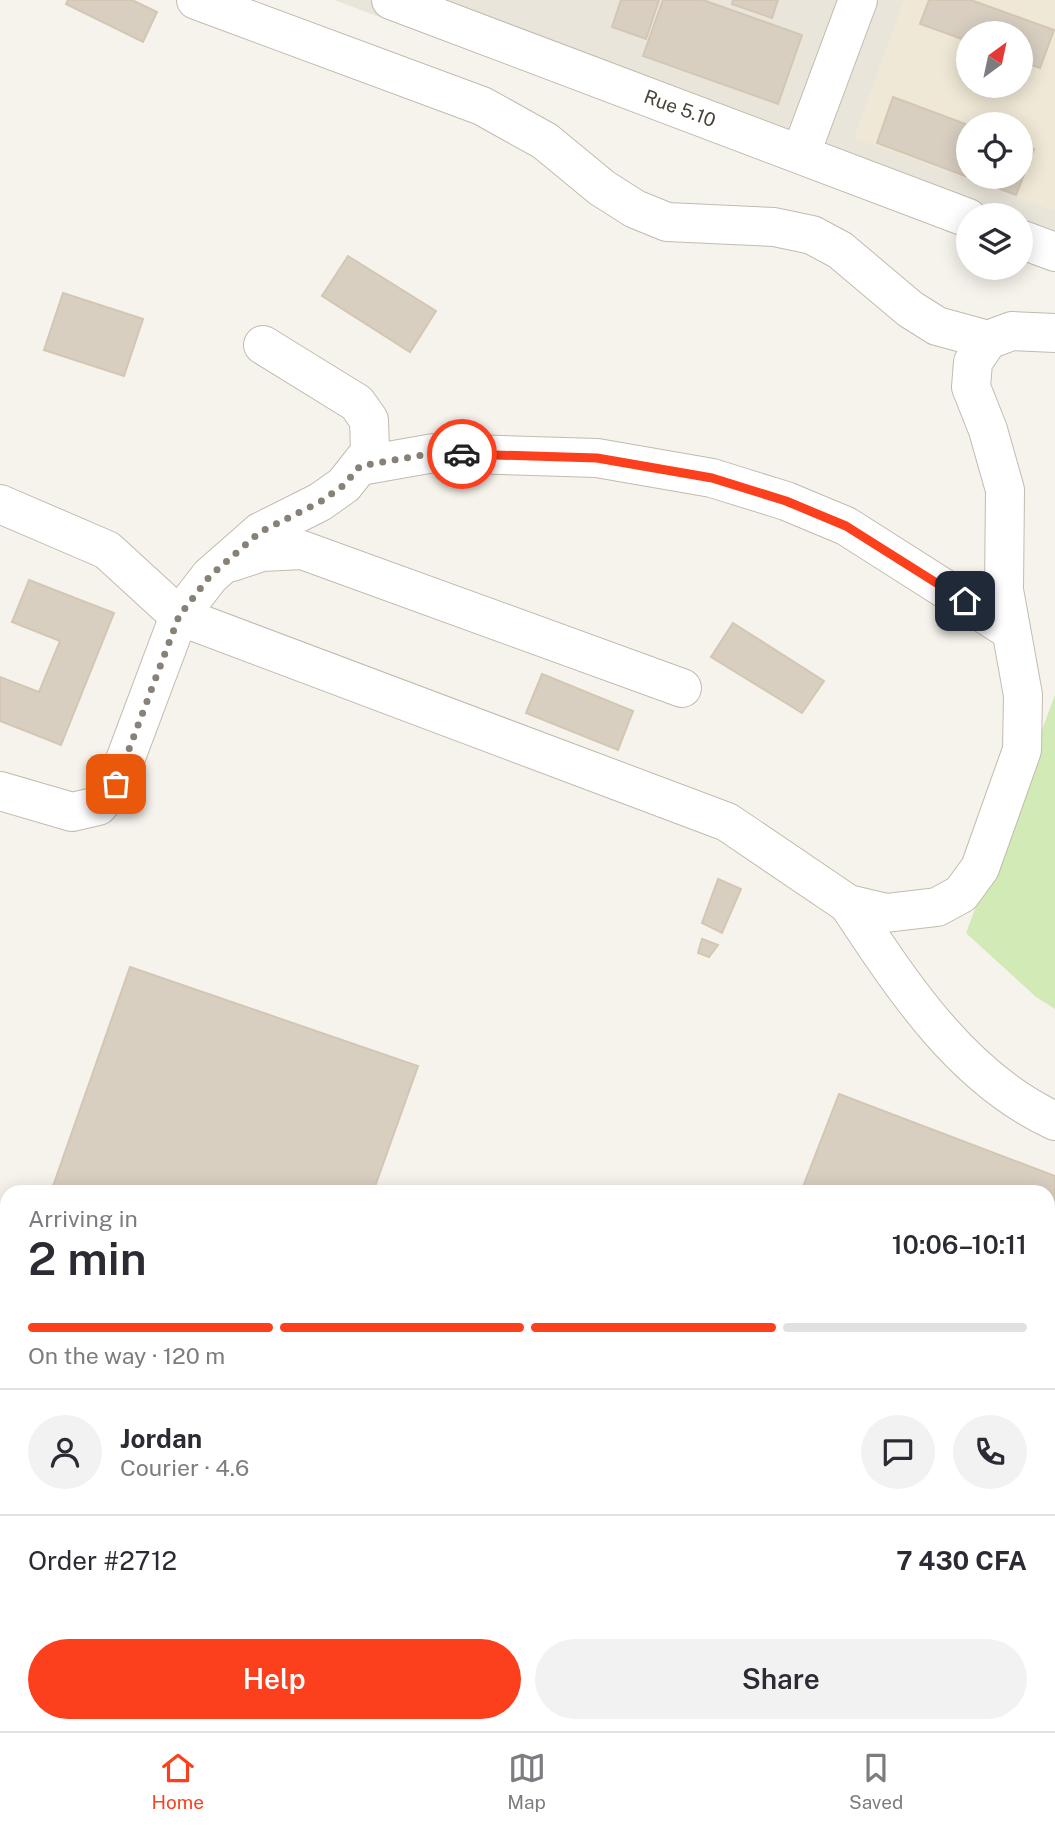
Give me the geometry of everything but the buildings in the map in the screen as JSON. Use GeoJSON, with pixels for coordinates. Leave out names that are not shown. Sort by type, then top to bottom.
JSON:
{"type":"FeatureCollection","features":[{"type":"Feature","properties":{"kind":"street"},"geometry":{"type":"LineString","coordinates":[[196,0],[482,106],[545,141],[602,188],[635,209],[667,222],[774,227],[811,236],[840,250],[910,309],[937,326],[988,340]]}},
{"type":"Feature","properties":{"kind":"street","name":"Rue 5.10"},"geometry":{"type":"LineString","coordinates":[[391,0],[956,213]]}},
{"type":"Feature","properties":{"kind":"street"},"geometry":{"type":"LineString","coordinates":[[801,153],[858,0]]}},
{"type":"Feature","properties":{"kind":"street"},"geometry":{"type":"LineString","coordinates":[[1033,244],[1055,252]]}},
{"type":"Feature","properties":{"kind":"street"},"geometry":{"type":"LineString","coordinates":[[882,931],[961,894],[980,868],[1022,750],[1023,695],[1004,590],[1005,490],[988,430],[971,387],[973,362],[988,340],[1012,331],[1055,333]]}},
{"type":"Feature","properties":{"kind":"street"},"geometry":{"type":"LineString","coordinates":[[0,791],[72,813],[98,806],[116,784],[179,616],[210,576],[260,532],[320,502],[344,485],[370,452],[372,437],[369,420],[357,403],[262,345]]}},
{"type":"Feature","properties":{"kind":"street"},"geometry":{"type":"LineString","coordinates":[[360,466],[434,453],[597,458],[712,478],[786,501],[846,526],[1011,631]]}},
{"type":"Feature","properties":{"kind":"street"},"geometry":{"type":"LineString","coordinates":[[0,504],[107,550],[179,616],[727,822],[848,904],[882,931],[905,988],[963,1057],[1036,1112],[1055,1121]]}},
{"type":"Feature","properties":{"kind":"street"},"geometry":{"type":"LineString","coordinates":[[223,565],[262,552],[302,551],[682,688]]}},
{"type":"Feature","properties":{"kind":"shaded area"},"geometry":{"type":"Polygon","coordinates":[[[334,0],[1055,0],[1055,234],[1033,227],[1033,203],[957,203],[430,36],[334,0]]]}},
{"type":"Feature","properties":{"kind":"shaded area"},"geometry":{"type":"Polygon","coordinates":[[[904,0],[1055,0],[1055,211],[994,189],[1033,189],[1033,112],[956,112],[956,175],[854,138],[904,0]]]}},
{"type":"Feature","properties":{"kind":"green space"},"geometry":{"type":"Polygon","coordinates":[[[1055,695],[1055,1009],[1036,997],[966,933],[1055,695]]]}},
{"type":"Feature","properties":{"kind":"way so far"},"geometry":{"type":"LineString","coordinates":[[116,784],[179,616],[210,576],[260,532],[320,502],[344,485],[360,466],[434,453],[462,454]]}},
{"type":"Feature","properties":{"kind":"route"},"geometry":{"type":"LineString","coordinates":[[462,454],[597,458],[712,478],[786,501],[846,526],[965,601]]}}]}
